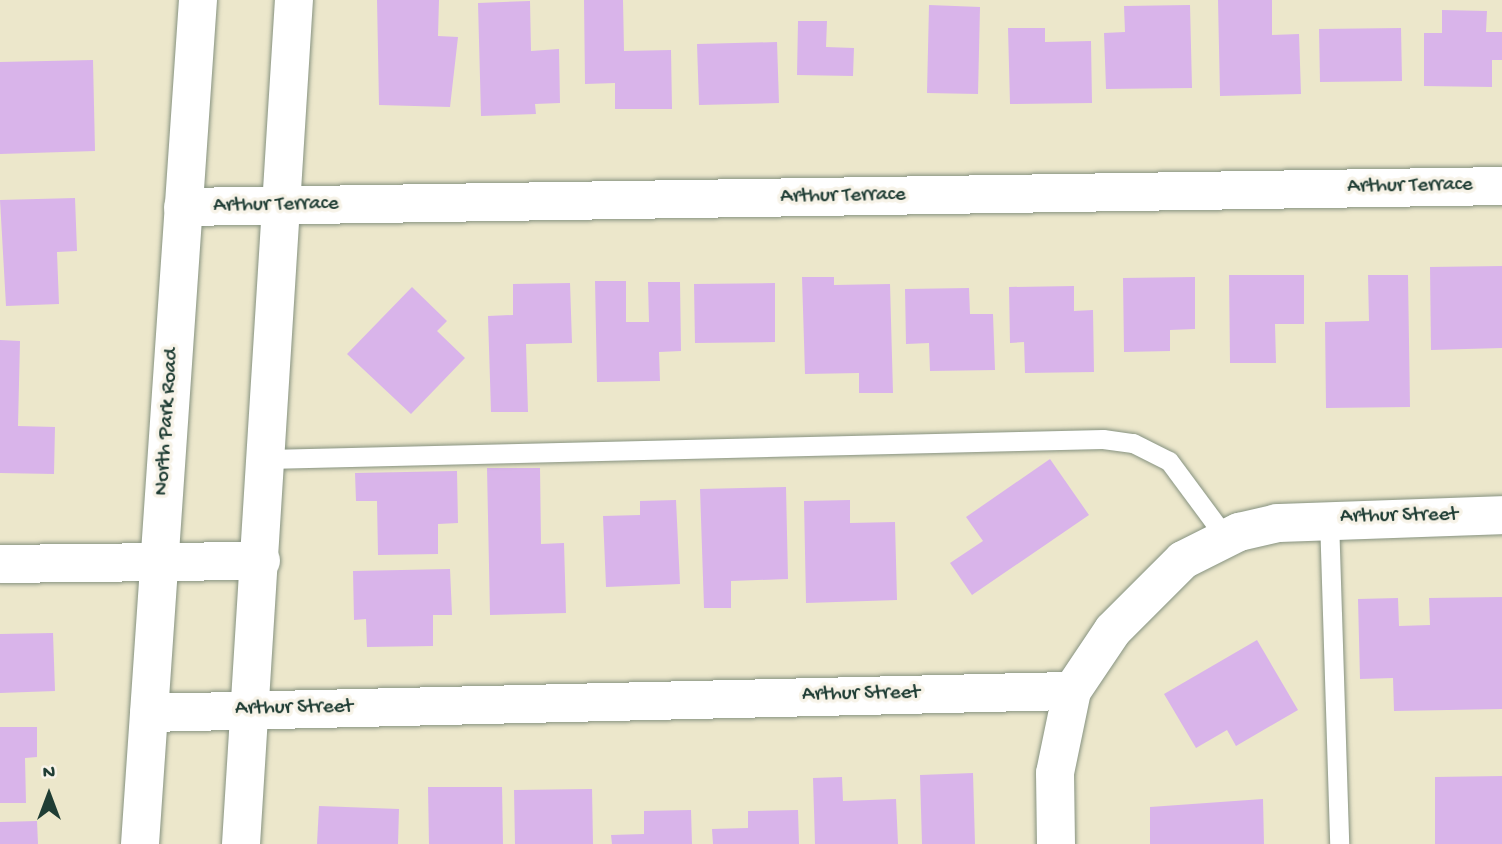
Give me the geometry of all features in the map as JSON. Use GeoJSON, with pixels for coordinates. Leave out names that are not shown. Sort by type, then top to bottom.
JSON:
{"type":"FeatureCollection","features":[{"type":"Feature","properties":{"kind":"street","name":"North Park Road"},"geometry":{"type":"LineString","coordinates":[[140,844],[198,0]]}},
{"type":"Feature","properties":{"kind":"street"},"geometry":{"type":"LineString","coordinates":[[241,844],[252,710],[294,0]]}},
{"type":"Feature","properties":{"kind":"street","name":"Arthur Terrace"},"geometry":{"type":"LineString","coordinates":[[183,207],[1502,186]]}},
{"type":"Feature","properties":{"kind":"street","name":"Arthur Street"},"geometry":{"type":"LineString","coordinates":[[149,713],[1072,691],[1095,650],[1153,584],[1226,538],[1329,518],[1502,515]]}},
{"type":"Feature","properties":{"kind":"street"},"geometry":{"type":"LineString","coordinates":[[0,564],[261,561]]}},
{"type":"Feature","properties":{"kind":"street"},"geometry":{"type":"LineString","coordinates":[[1056,844],[1055,773],[1072,691]]}},
{"type":"Feature","properties":{"kind":"lane"},"geometry":{"type":"LineString","coordinates":[[267,459],[1103,439],[1133,443],[1169,461],[1226,538]]}},
{"type":"Feature","properties":{"kind":"lane"},"geometry":{"type":"LineString","coordinates":[[1329,518],[1339,844]]}},
{"type":"Feature","properties":{"kind":"building"},"geometry":{"type":"Polygon","coordinates":[[[377,0],[439,0],[438,36],[458,37],[450,107],[379,105],[377,0]]]}},
{"type":"Feature","properties":{"kind":"building"},"geometry":{"type":"Polygon","coordinates":[[[584,0],[623,0],[624,51],[671,50],[672,109],[615,109],[615,83],[585,84],[584,0]]]}},
{"type":"Feature","properties":{"kind":"building"},"geometry":{"type":"Polygon","coordinates":[[[1218,0],[1272,0],[1272,35],[1299,34],[1301,94],[1220,96],[1218,0]]]}},
{"type":"Feature","properties":{"kind":"building"},"geometry":{"type":"Polygon","coordinates":[[[530,1],[531,51],[559,49],[560,103],[535,104],[536,114],[481,116],[478,3],[530,1]]]}},
{"type":"Feature","properties":{"kind":"building"},"geometry":{"type":"Polygon","coordinates":[[[929,5],[980,7],[978,94],[927,93],[929,5]]]}},
{"type":"Feature","properties":{"kind":"building"},"geometry":{"type":"Polygon","coordinates":[[[1190,5],[1192,88],[1106,89],[1104,33],[1125,32],[1124,6],[1190,5]]]}},
{"type":"Feature","properties":{"kind":"building"},"geometry":{"type":"Polygon","coordinates":[[[1442,10],[1487,11],[1486,32],[1502,32],[1502,60],[1492,60],[1492,87],[1424,86],[1424,33],[1442,33],[1442,10]]]}},
{"type":"Feature","properties":{"kind":"building"},"geometry":{"type":"Polygon","coordinates":[[[798,21],[827,21],[826,47],[854,48],[853,76],[797,75],[798,21]]]}},
{"type":"Feature","properties":{"kind":"building"},"geometry":{"type":"Polygon","coordinates":[[[1008,28],[1045,28],[1045,42],[1091,41],[1092,103],[1010,104],[1008,28]]]}},
{"type":"Feature","properties":{"kind":"building"},"geometry":{"type":"Polygon","coordinates":[[[1401,28],[1402,81],[1320,82],[1319,29],[1401,28]]]}},
{"type":"Feature","properties":{"kind":"building"},"geometry":{"type":"Polygon","coordinates":[[[777,42],[779,103],[699,105],[697,44],[777,42]]]}},
{"type":"Feature","properties":{"kind":"building"},"geometry":{"type":"Polygon","coordinates":[[[93,60],[95,151],[0,154],[0,62],[93,60]]]}},
{"type":"Feature","properties":{"kind":"building"},"geometry":{"type":"Polygon","coordinates":[[[75,198],[77,251],[57,252],[59,304],[6,306],[0,200],[75,198]]]}},
{"type":"Feature","properties":{"kind":"building"},"geometry":{"type":"Polygon","coordinates":[[[1502,266],[1502,348],[1431,350],[1430,267],[1502,266]]]}},
{"type":"Feature","properties":{"kind":"building"},"geometry":{"type":"Polygon","coordinates":[[[1229,275],[1304,275],[1304,324],[1275,324],[1276,363],[1230,363],[1229,275]]]}},
{"type":"Feature","properties":{"kind":"building"},"geometry":{"type":"Polygon","coordinates":[[[1368,275],[1408,275],[1410,407],[1326,408],[1325,322],[1369,321],[1368,275]]]}},
{"type":"Feature","properties":{"kind":"building"},"geometry":{"type":"Polygon","coordinates":[[[802,277],[834,277],[834,285],[890,284],[893,393],[859,393],[859,373],[805,374],[802,277]]]}},
{"type":"Feature","properties":{"kind":"building"},"geometry":{"type":"Polygon","coordinates":[[[1195,277],[1195,329],[1170,330],[1170,351],[1124,352],[1123,278],[1195,277]]]}},
{"type":"Feature","properties":{"kind":"building"},"geometry":{"type":"Polygon","coordinates":[[[595,281],[626,281],[626,322],[649,322],[648,282],[680,282],[681,351],[659,352],[660,381],[597,382],[595,281]]]}},
{"type":"Feature","properties":{"kind":"building"},"geometry":{"type":"Polygon","coordinates":[[[570,283],[572,343],[526,344],[528,412],[491,412],[488,316],[513,315],[513,284],[570,283]]]}},
{"type":"Feature","properties":{"kind":"building"},"geometry":{"type":"Polygon","coordinates":[[[775,283],[775,342],[695,343],[694,284],[775,283]]]}},
{"type":"Feature","properties":{"kind":"building"},"geometry":{"type":"Polygon","coordinates":[[[1074,286],[1074,311],[1093,310],[1094,372],[1025,373],[1024,342],[1010,343],[1009,287],[1074,286]]]}},
{"type":"Feature","properties":{"kind":"building"},"geometry":{"type":"Polygon","coordinates":[[[412,287],[447,321],[437,331],[465,358],[411,414],[347,354],[412,287]]]}},
{"type":"Feature","properties":{"kind":"building"},"geometry":{"type":"Polygon","coordinates":[[[969,288],[970,314],[993,314],[995,370],[930,371],[929,343],[906,344],[905,289],[969,288]]]}},
{"type":"Feature","properties":{"kind":"building"},"geometry":{"type":"Polygon","coordinates":[[[0,340],[20,341],[18,426],[55,427],[54,474],[0,473],[0,340]]]}},
{"type":"Feature","properties":{"kind":"building"},"geometry":{"type":"Polygon","coordinates":[[[1050,459],[1089,515],[972,595],[950,563],[983,541],[966,517],[1050,459]]]}},
{"type":"Feature","properties":{"kind":"building"},"geometry":{"type":"Polygon","coordinates":[[[487,468],[540,468],[541,544],[564,543],[566,613],[490,615],[487,468]]]}},
{"type":"Feature","properties":{"kind":"building"},"geometry":{"type":"Polygon","coordinates":[[[457,471],[458,523],[438,524],[438,554],[378,555],[377,501],[356,501],[355,473],[457,471]]]}},
{"type":"Feature","properties":{"kind":"building"},"geometry":{"type":"Polygon","coordinates":[[[786,487],[788,579],[731,581],[731,608],[704,608],[700,489],[786,487]]]}},
{"type":"Feature","properties":{"kind":"building"},"geometry":{"type":"Polygon","coordinates":[[[676,500],[680,584],[606,587],[603,516],[640,515],[640,501],[676,500]]]}},
{"type":"Feature","properties":{"kind":"building"},"geometry":{"type":"Polygon","coordinates":[[[850,500],[850,523],[895,522],[897,600],[806,603],[804,501],[850,500]]]}},
{"type":"Feature","properties":{"kind":"building"},"geometry":{"type":"Polygon","coordinates":[[[450,569],[452,615],[433,615],[433,646],[367,647],[366,619],[354,620],[353,571],[450,569]]]}},
{"type":"Feature","properties":{"kind":"building"},"geometry":{"type":"Polygon","coordinates":[[[1502,597],[1502,709],[1394,711],[1393,678],[1360,679],[1358,599],[1398,598],[1399,626],[1430,625],[1429,598],[1502,597]]]}},
{"type":"Feature","properties":{"kind":"building"},"geometry":{"type":"Polygon","coordinates":[[[53,633],[55,691],[0,693],[0,634],[53,633]]]}},
{"type":"Feature","properties":{"kind":"building"},"geometry":{"type":"Polygon","coordinates":[[[1257,640],[1298,710],[1236,746],[1227,730],[1196,748],[1164,694],[1257,640]]]}},
{"type":"Feature","properties":{"kind":"building"},"geometry":{"type":"Polygon","coordinates":[[[0,727],[37,727],[37,757],[25,758],[26,803],[0,803],[0,727]]]}},
{"type":"Feature","properties":{"kind":"building"},"geometry":{"type":"Polygon","coordinates":[[[973,773],[975,844],[922,844],[920,775],[973,773]]]}},
{"type":"Feature","properties":{"kind":"building"},"geometry":{"type":"Polygon","coordinates":[[[1502,776],[1502,844],[1435,844],[1435,777],[1502,776]]]}},
{"type":"Feature","properties":{"kind":"building"},"geometry":{"type":"Polygon","coordinates":[[[842,777],[843,801],[896,799],[898,844],[815,844],[813,778],[842,777]]]}},
{"type":"Feature","properties":{"kind":"building"},"geometry":{"type":"Polygon","coordinates":[[[428,787],[502,787],[503,844],[429,844],[428,787]]]}},
{"type":"Feature","properties":{"kind":"building"},"geometry":{"type":"Polygon","coordinates":[[[592,789],[593,844],[515,844],[514,790],[592,789]]]}},
{"type":"Feature","properties":{"kind":"building"},"geometry":{"type":"Polygon","coordinates":[[[1263,799],[1264,844],[1150,844],[1150,807],[1263,799]]]}},
{"type":"Feature","properties":{"kind":"building"},"geometry":{"type":"Polygon","coordinates":[[[319,806],[399,809],[398,844],[317,844],[319,806]]]}},
{"type":"Feature","properties":{"kind":"building"},"geometry":{"type":"Polygon","coordinates":[[[691,810],[692,844],[612,844],[611,835],[644,834],[644,811],[691,810]]]}},
{"type":"Feature","properties":{"kind":"building"},"geometry":{"type":"Polygon","coordinates":[[[798,810],[799,844],[713,844],[712,829],[748,828],[748,811],[798,810]]]}},
{"type":"Feature","properties":{"kind":"building"},"geometry":{"type":"Polygon","coordinates":[[[37,821],[38,844],[0,844],[0,822],[37,821]]]}}]}
